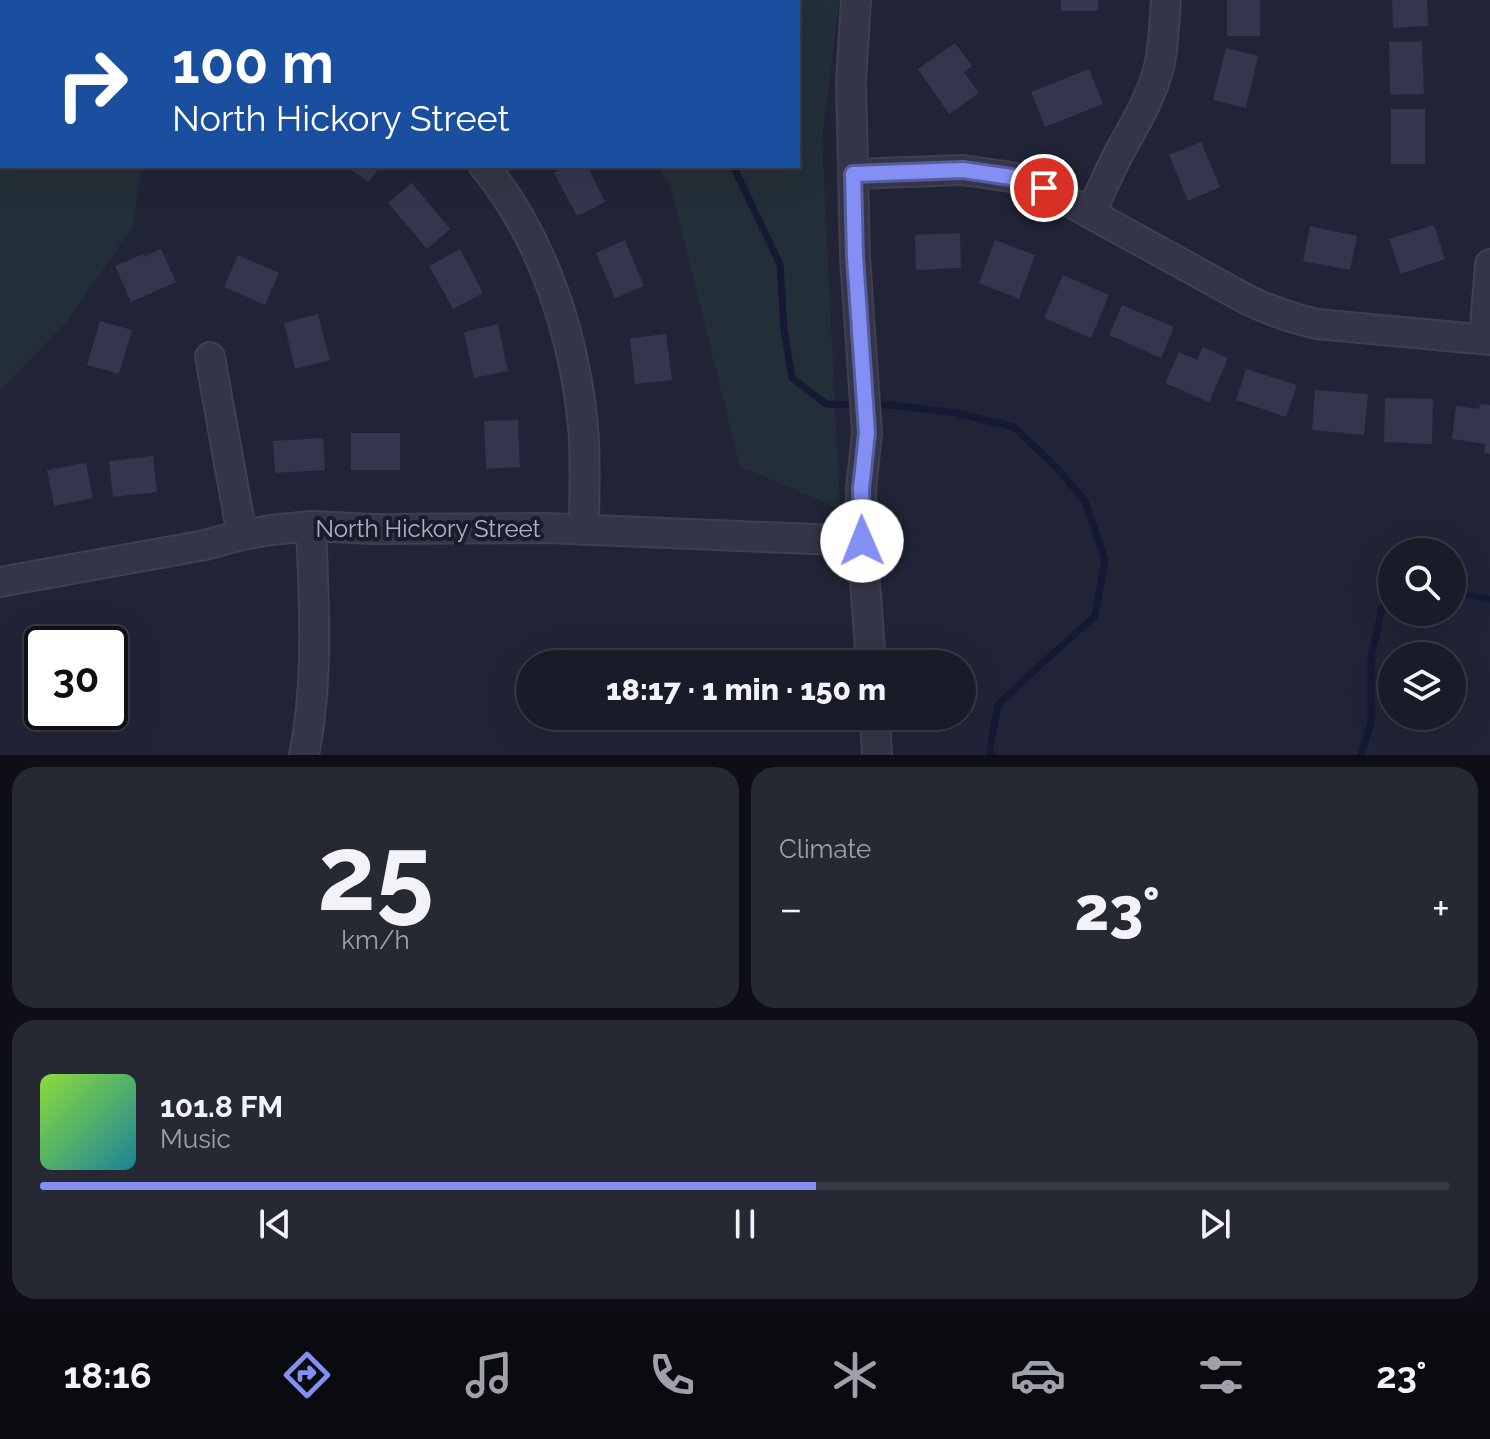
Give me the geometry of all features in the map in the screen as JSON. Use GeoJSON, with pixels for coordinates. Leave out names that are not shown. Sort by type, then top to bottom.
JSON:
{"type":"FeatureCollection","features":[{"type":"Feature","properties":{"kind":"street"},"geometry":{"type":"LineString","coordinates":[[856,0],[851,81],[855,257],[867,433],[861,489],[862,541],[870,650]]}},
{"type":"Feature","properties":{"kind":"street"},"geometry":{"type":"LineString","coordinates":[[1091,212],[1153,86],[1159,66],[1166,0]]}},
{"type":"Feature","properties":{"kind":"street"},"geometry":{"type":"LineString","coordinates":[[486,168],[522,223],[545,271],[563,322],[576,374],[583,427],[584,530]]}},
{"type":"Feature","properties":{"kind":"street"},"geometry":{"type":"LineString","coordinates":[[853,174],[963,170],[1011,177],[1044,188],[1091,212],[1270,311],[1317,324],[1487,340],[1490,264]]}},
{"type":"Feature","properties":{"kind":"street"},"geometry":{"type":"LineString","coordinates":[[210,357],[242,535]]}},
{"type":"Feature","properties":{"kind":"street"},"geometry":{"type":"LineString","coordinates":[[304,755],[313,684],[315,623],[311,526]]}},
{"type":"Feature","properties":{"kind":"street","name":"North Hickory Street"},"geometry":{"type":"LineString","coordinates":[[0,582],[205,545],[242,535],[311,526],[584,530],[862,541]]}},
{"type":"Feature","properties":{"kind":"street"},"geometry":{"type":"LineString","coordinates":[[876,730],[877,755]]}},
{"type":"Feature","properties":{"kind":"shaded area"},"geometry":{"type":"Polygon","coordinates":[[[800,0],[839,0],[822,140],[840,509],[740,466],[670,185],[659,168],[800,168],[800,0]]]}},
{"type":"Feature","properties":{"kind":"shaded area"},"geometry":{"type":"Polygon","coordinates":[[[0,168],[142,168],[132,227],[70,318],[0,391],[0,168]]]}},
{"type":"Feature","properties":{"kind":"building"},"geometry":{"type":"Polygon","coordinates":[[[1061,0],[1098,0],[1098,11],[1061,11],[1061,0]]]}},
{"type":"Feature","properties":{"kind":"building"},"geometry":{"type":"Polygon","coordinates":[[[1227,0],[1260,0],[1260,36],[1227,36],[1227,0]]]}},
{"type":"Feature","properties":{"kind":"building"},"geometry":{"type":"Polygon","coordinates":[[[1392,0],[1427,0],[1428,26],[1393,28],[1392,0]]]}},
{"type":"Feature","properties":{"kind":"building"},"geometry":{"type":"Polygon","coordinates":[[[1422,41],[1424,94],[1390,95],[1389,42],[1422,41]]]}},
{"type":"Feature","properties":{"kind":"building"},"geometry":{"type":"Polygon","coordinates":[[[955,43],[972,66],[964,72],[979,93],[949,114],[918,69],[955,43]]]}},
{"type":"Feature","properties":{"kind":"building"},"geometry":{"type":"Polygon","coordinates":[[[1226,48],[1258,56],[1246,108],[1213,100],[1226,48]]]}},
{"type":"Feature","properties":{"kind":"building"},"geometry":{"type":"Polygon","coordinates":[[[1089,69],[1103,104],[1045,127],[1031,92],[1089,69]]]}},
{"type":"Feature","properties":{"kind":"building"},"geometry":{"type":"Polygon","coordinates":[[[1391,109],[1425,109],[1425,164],[1391,164],[1391,109]]]}},
{"type":"Feature","properties":{"kind":"building"},"geometry":{"type":"Polygon","coordinates":[[[1201,142],[1220,187],[1188,201],[1169,155],[1201,142]]]}},
{"type":"Feature","properties":{"kind":"building"},"geometry":{"type":"Polygon","coordinates":[[[349,168],[379,168],[368,182],[349,168]]]}},
{"type":"Feature","properties":{"kind":"building"},"geometry":{"type":"Polygon","coordinates":[[[564,168],[588,168],[605,202],[577,216],[554,173],[564,168]]]}},
{"type":"Feature","properties":{"kind":"building"},"geometry":{"type":"Polygon","coordinates":[[[412,183],[450,229],[427,249],[388,203],[412,183]]]}},
{"type":"Feature","properties":{"kind":"building"},"geometry":{"type":"Polygon","coordinates":[[[1434,225],[1445,259],[1401,274],[1389,239],[1434,225]]]}},
{"type":"Feature","properties":{"kind":"building"},"geometry":{"type":"Polygon","coordinates":[[[1310,226],[1357,236],[1350,270],[1303,261],[1310,226]]]}},
{"type":"Feature","properties":{"kind":"building"},"geometry":{"type":"Polygon","coordinates":[[[960,233],[961,268],[916,270],[915,235],[960,233]]]}},
{"type":"Feature","properties":{"kind":"building"},"geometry":{"type":"Polygon","coordinates":[[[625,240],[644,286],[615,298],[596,253],[625,240]]]}},
{"type":"Feature","properties":{"kind":"building"},"geometry":{"type":"Polygon","coordinates":[[[995,240],[1035,255],[1019,299],[979,283],[995,240]]]}},
{"type":"Feature","properties":{"kind":"building"},"geometry":{"type":"Polygon","coordinates":[[[161,249],[176,282],[131,302],[115,266],[161,249]]]}},
{"type":"Feature","properties":{"kind":"building"},"geometry":{"type":"Polygon","coordinates":[[[460,249],[483,293],[453,309],[429,266],[460,249]]]}},
{"type":"Feature","properties":{"kind":"building"},"geometry":{"type":"Polygon","coordinates":[[[238,255],[279,273],[265,305],[224,287],[238,255]]]}},
{"type":"Feature","properties":{"kind":"building"},"geometry":{"type":"Polygon","coordinates":[[[1063,275],[1109,295],[1091,338],[1044,318],[1063,275]]]}},
{"type":"Feature","properties":{"kind":"building"},"geometry":{"type":"Polygon","coordinates":[[[1122,305],[1174,327],[1161,358],[1109,335],[1122,305]]]}},
{"type":"Feature","properties":{"kind":"building"},"geometry":{"type":"Polygon","coordinates":[[[318,314],[330,360],[295,369],[284,323],[318,314]]]}},
{"type":"Feature","properties":{"kind":"building"},"geometry":{"type":"Polygon","coordinates":[[[100,321],[132,330],[119,374],[87,365],[100,321]]]}},
{"type":"Feature","properties":{"kind":"building"},"geometry":{"type":"Polygon","coordinates":[[[498,324],[508,371],[474,378],[464,332],[498,324]]]}},
{"type":"Feature","properties":{"kind":"building"},"geometry":{"type":"Polygon","coordinates":[[[666,334],[672,380],[635,384],[630,338],[666,334]]]}},
{"type":"Feature","properties":{"kind":"building"},"geometry":{"type":"Polygon","coordinates":[[[1203,347],[1228,358],[1209,402],[1165,383],[1179,352],[1197,360],[1203,347]]]}},
{"type":"Feature","properties":{"kind":"building"},"geometry":{"type":"Polygon","coordinates":[[[1246,369],[1297,385],[1286,417],[1236,400],[1246,369]]]}},
{"type":"Feature","properties":{"kind":"building"},"geometry":{"type":"Polygon","coordinates":[[[1315,390],[1368,394],[1364,435],[1312,430],[1315,390]]]}},
{"type":"Feature","properties":{"kind":"building"},"geometry":{"type":"Polygon","coordinates":[[[1385,398],[1433,399],[1432,444],[1384,442],[1385,398]]]}},
{"type":"Feature","properties":{"kind":"building"},"geometry":{"type":"Polygon","coordinates":[[[1480,404],[1490,405],[1490,454],[1484,453],[1486,444],[1452,439],[1456,406],[1479,409],[1480,404]]]}},
{"type":"Feature","properties":{"kind":"building"},"geometry":{"type":"Polygon","coordinates":[[[518,420],[520,467],[486,469],[484,421],[518,420]]]}},
{"type":"Feature","properties":{"kind":"building"},"geometry":{"type":"Polygon","coordinates":[[[351,433],[400,433],[400,470],[351,470],[351,433]]]}},
{"type":"Feature","properties":{"kind":"building"},"geometry":{"type":"Polygon","coordinates":[[[323,438],[325,470],[275,473],[273,441],[323,438]]]}},
{"type":"Feature","properties":{"kind":"building"},"geometry":{"type":"Polygon","coordinates":[[[153,456],[157,492],[113,497],[109,461],[153,456]]]}},
{"type":"Feature","properties":{"kind":"building"},"geometry":{"type":"Polygon","coordinates":[[[86,463],[93,498],[54,506],[47,470],[86,463]]]}},
{"type":"Feature","properties":{"kind":"waterway"},"geometry":{"type":"LineString","coordinates":[[734,168],[780,264],[784,329],[792,378],[826,404],[857,405]]}},
{"type":"Feature","properties":{"kind":"waterway"},"geometry":{"type":"LineString","coordinates":[[870,405],[957,413],[1014,427],[1057,468],[1085,501],[1105,560],[1095,616],[998,705],[989,752],[992,755]]}},
{"type":"Feature","properties":{"kind":"waterway"},"geometry":{"type":"LineString","coordinates":[[1466,595],[1490,599]]}},
{"type":"Feature","properties":{"kind":"waterway"},"geometry":{"type":"LineString","coordinates":[[1361,755],[1371,723],[1371,658],[1378,626]]}},
{"type":"Feature","properties":{"kind":"route"},"geometry":{"type":"LineString","coordinates":[[862,541],[861,489],[867,433],[855,257],[853,174],[963,170],[1011,177],[1044,188]]}}]}
